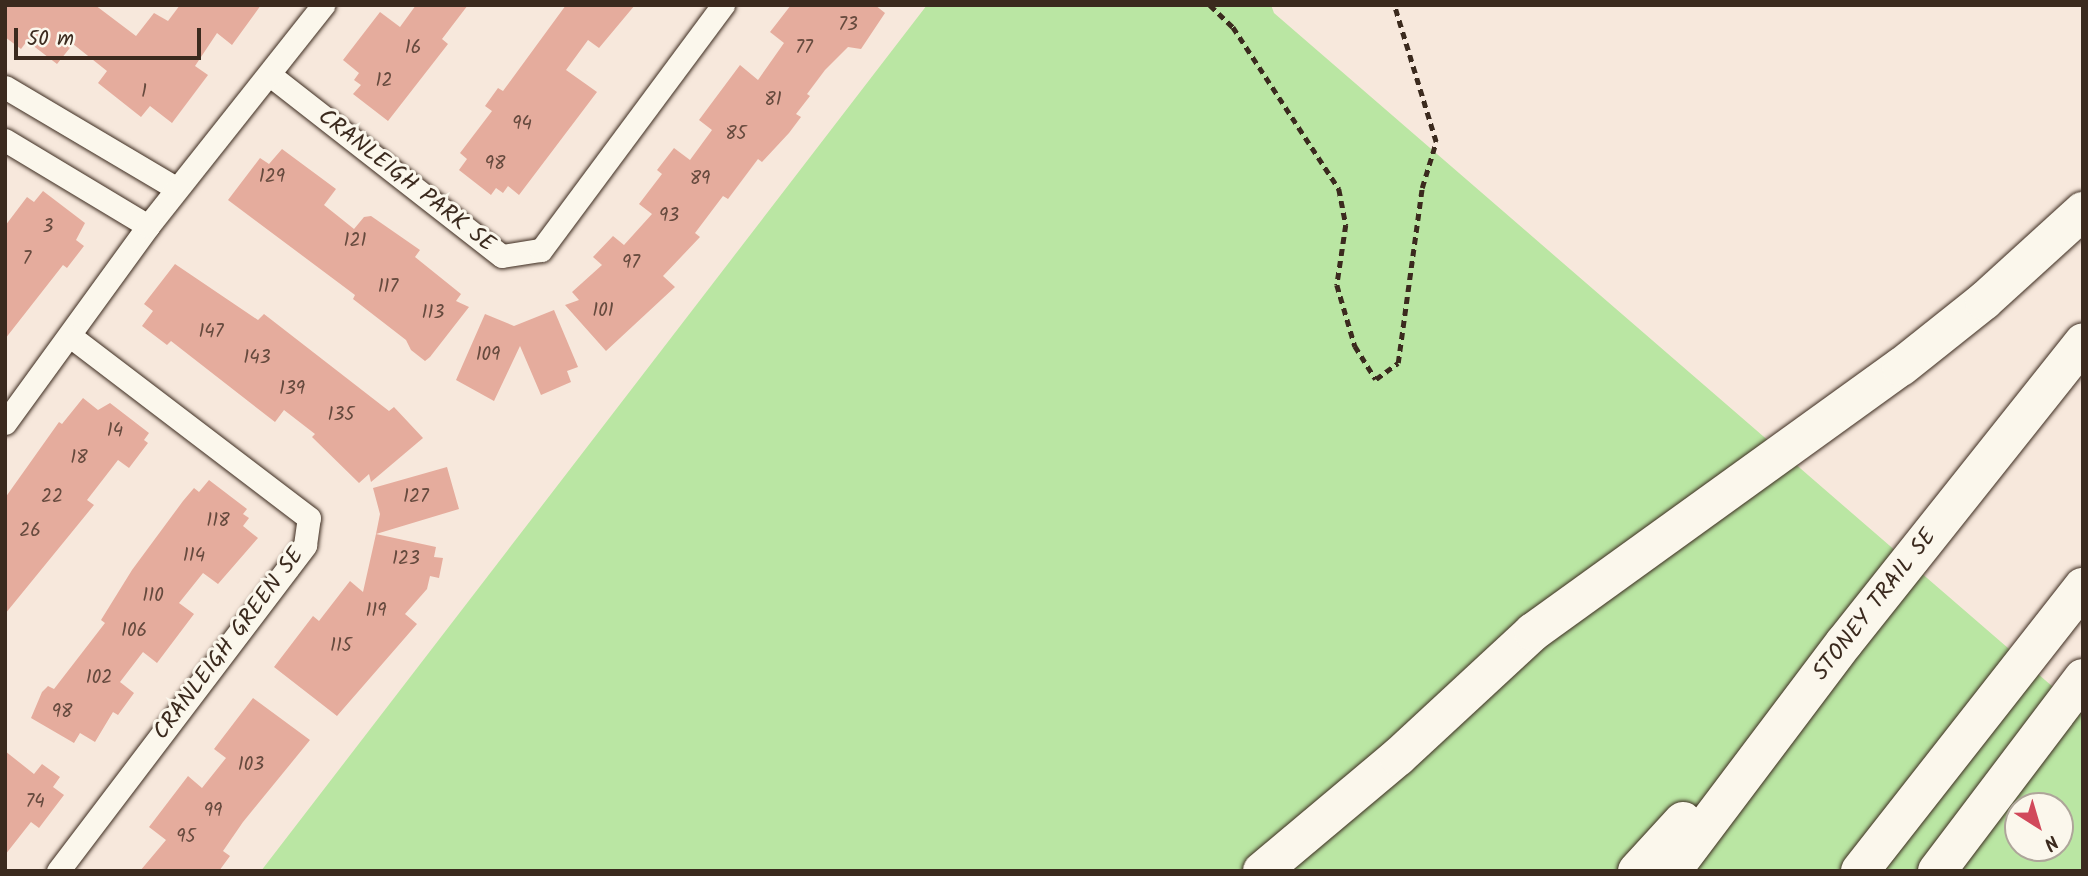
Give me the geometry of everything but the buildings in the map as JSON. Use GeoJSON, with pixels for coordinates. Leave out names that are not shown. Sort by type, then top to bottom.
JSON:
{"type":"FeatureCollection","features":[{"type":"Feature","properties":{"kind":"highway"},"geometry":{"type":"LineString","coordinates":[[1262,871],[1398,757],[1533,632],[1901,367],[1984,301],[2083,211]]}},
{"type":"Feature","properties":{"kind":"highway","name":"STONEY TRAIL SE"},"geometry":{"type":"LineString","coordinates":[[1672,871],[1844,643],[2083,343]]}},
{"type":"Feature","properties":{"kind":"highway"},"geometry":{"type":"LineString","coordinates":[[1860,871],[2083,587]]}},
{"type":"Feature","properties":{"kind":"highway"},"geometry":{"type":"LineString","coordinates":[[1637,871],[1844,643]]}},
{"type":"Feature","properties":{"kind":"highway"},"geometry":{"type":"LineString","coordinates":[[1937,871],[2083,677]]}},
{"type":"Feature","properties":{"kind":"street"},"geometry":{"type":"LineString","coordinates":[[5,423],[176,188],[270,75],[323,5]]}},
{"type":"Feature","properties":{"kind":"street","name":"CRANLEIGH PARK SE"},"geometry":{"type":"LineString","coordinates":[[270,75],[502,256],[541,250],[723,5]]}},
{"type":"Feature","properties":{"kind":"street"},"geometry":{"type":"LineString","coordinates":[[5,87],[176,188]]}},
{"type":"Feature","properties":{"kind":"street"},"geometry":{"type":"LineString","coordinates":[[5,139],[148,226]]}},
{"type":"Feature","properties":{"kind":"street","name":"CRANLEIGH GREEN SE"},"geometry":{"type":"LineString","coordinates":[[58,871],[305,545],[309,517],[70,335]]}},
{"type":"Feature","properties":{"kind":"path"},"geometry":{"type":"LineString","coordinates":[[1210,5],[1233,27],[1339,189],[1346,225],[1337,285],[1355,346],[1376,379],[1398,363],[1422,188],[1436,142],[1394,5]]}},
{"type":"Feature","properties":{"kind":"green space"},"geometry":{"type":"Polygon","coordinates":[[[927,5],[1271,5],[1274,13],[2083,713],[2083,871],[261,871],[927,5]]]}}]}
